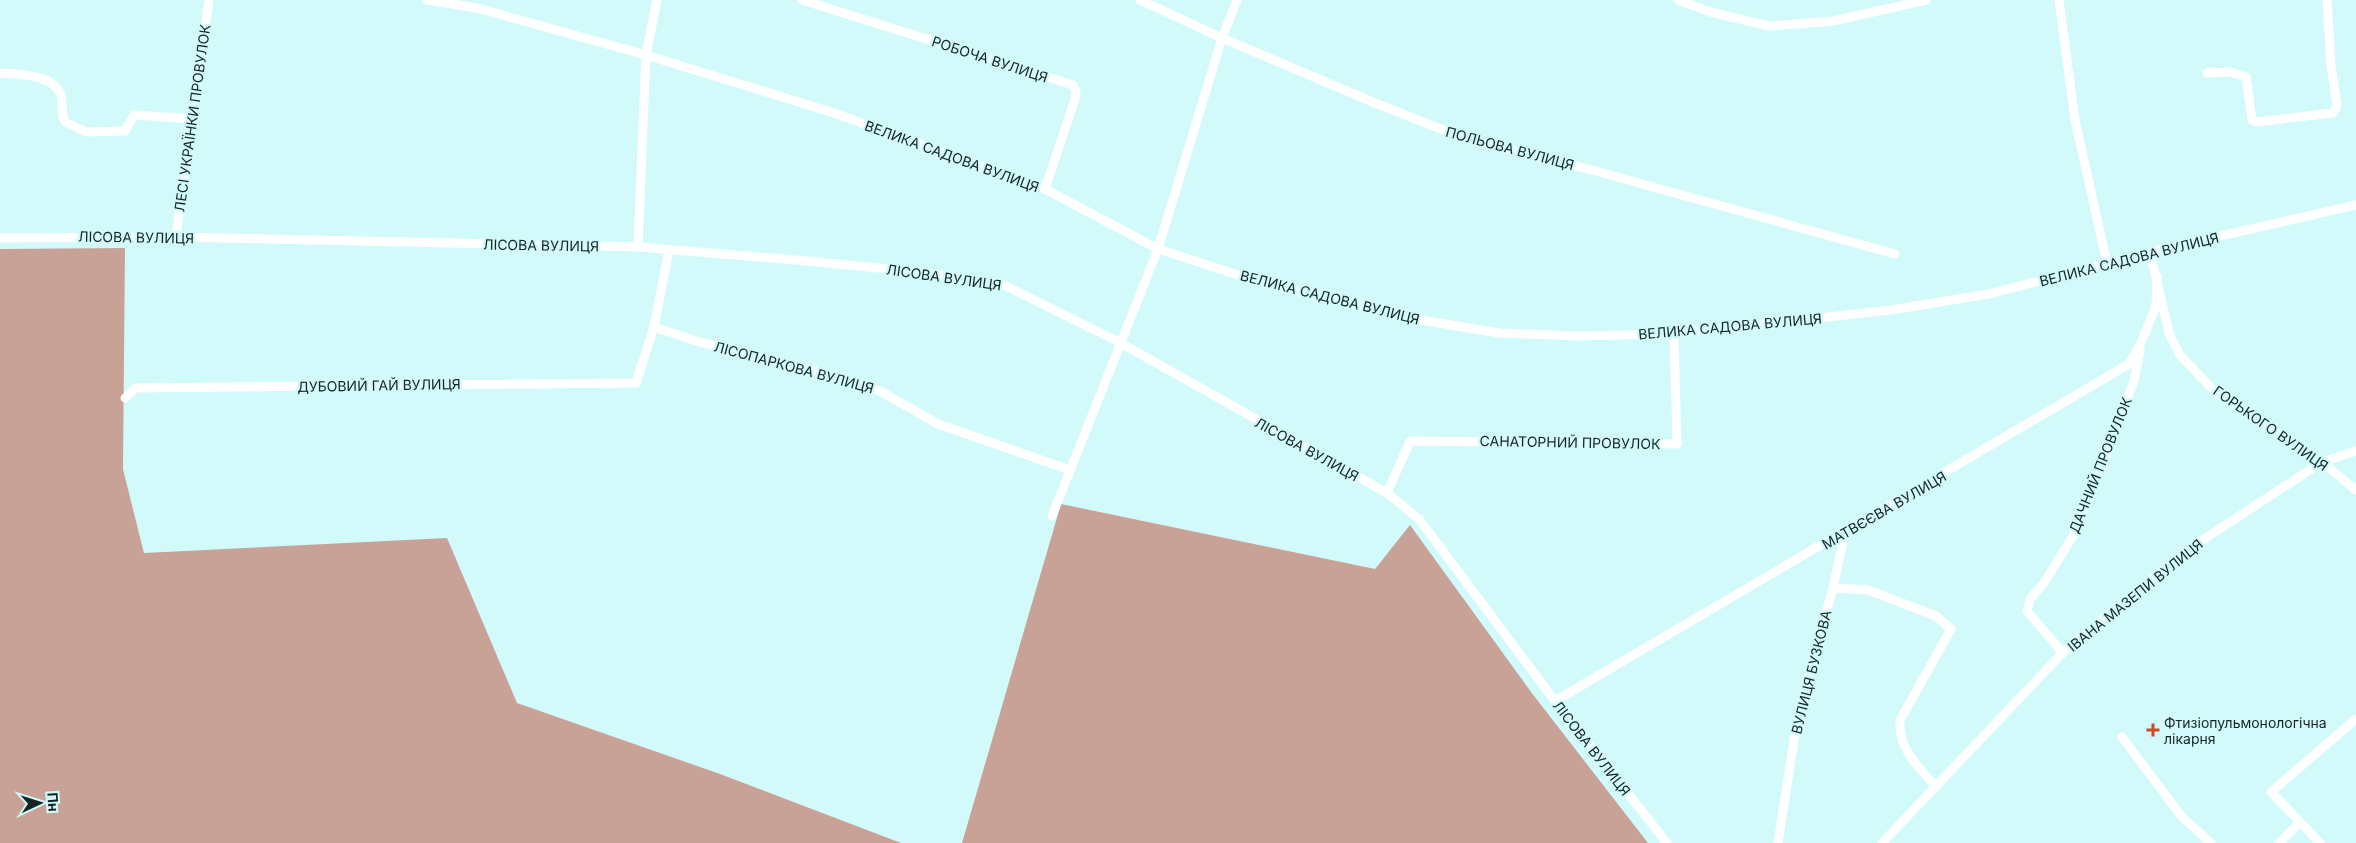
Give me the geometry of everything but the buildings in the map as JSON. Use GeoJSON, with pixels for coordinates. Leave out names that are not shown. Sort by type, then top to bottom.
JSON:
{"type":"FeatureCollection","features":[{"type":"Feature","properties":{"kind":"street","name":"ЛЕСІ УКРАЇНКИ ПРОВУЛОК"},"geometry":{"type":"LineString","coordinates":[[176,237],[209,0]]}},
{"type":"Feature","properties":{"kind":"street","name":"ВЕЛИКА САДОВА ВУЛИЦЯ"},"geometry":{"type":"LineString","coordinates":[[427,0],[477,8],[646,55],[831,112],[1045,189],[1158,249],[1260,282],[1397,316],[1499,333],[1578,336],[1674,334],[1891,310],[1979,296],[2150,252],[2356,205]]}},
{"type":"Feature","properties":{"kind":"street"},"geometry":{"type":"LineString","coordinates":[[638,247],[646,55],[657,0]]}},
{"type":"Feature","properties":{"kind":"street","name":"РОБОЧА ВУЛИЦЯ"},"geometry":{"type":"LineString","coordinates":[[802,0],[1073,85],[1076,92],[1075,100],[1045,189]]}},
{"type":"Feature","properties":{"kind":"street","name":"ПОЛЬОВА ВУЛИЦЯ"},"geometry":{"type":"LineString","coordinates":[[1140,0],[1222,38],[1375,104],[1466,139],[1588,168],[1895,254]]}},
{"type":"Feature","properties":{"kind":"street"},"geometry":{"type":"LineString","coordinates":[[1052,516],[1119,342],[1158,249],[1222,38],[1237,0]]}},
{"type":"Feature","properties":{"kind":"street"},"geometry":{"type":"LineString","coordinates":[[1678,0],[1710,12],[1769,26],[1833,21],[1926,0]]}},
{"type":"Feature","properties":{"kind":"street"},"geometry":{"type":"LineString","coordinates":[[2059,0],[2075,120],[2107,263]]}},
{"type":"Feature","properties":{"kind":"street"},"geometry":{"type":"LineString","coordinates":[[2206,73],[2229,72],[2246,76],[2252,120],[2258,122],[2333,113],[2337,105],[2331,66],[2327,0]]}},
{"type":"Feature","properties":{"kind":"street"},"geometry":{"type":"LineString","coordinates":[[0,73],[29,76],[50,82],[61,96],[61,112],[65,122],[86,132],[125,131],[134,116],[193,119]]}},
{"type":"Feature","properties":{"kind":"street","name":"ЛІСОВА ВУЛИЦЯ"},"geometry":{"type":"LineString","coordinates":[[0,238],[176,237],[638,247],[909,271],[1002,284],[1119,342],[1387,493],[1419,519],[1555,701],[1667,843]]}},
{"type":"Feature","properties":{"kind":"street"},"geometry":{"type":"LineString","coordinates":[[654,327],[669,250]]}},
{"type":"Feature","properties":{"kind":"street","name":"ГОРЬКОГО ВУЛИЦЯ"},"geometry":{"type":"LineString","coordinates":[[2150,252],[2169,333],[2180,355],[2217,394],[2322,462],[2356,490]]}},
{"type":"Feature","properties":{"kind":"street","name":"МАТВЄЄВА ВУЛИЦЯ"},"geometry":{"type":"LineString","coordinates":[[1555,701],[2098,384],[2129,364],[2142,342],[2156,306],[2157,276]]}},
{"type":"Feature","properties":{"kind":"street","name":"ДУБОВИЙ ГАЙ ВУЛИЦЯ"},"geometry":{"type":"LineString","coordinates":[[125,398],[136,388],[636,383],[654,327]]}},
{"type":"Feature","properties":{"kind":"street","name":"ЛІСОПАРКОВА ВУЛИЦЯ"},"geometry":{"type":"LineString","coordinates":[[654,327],[696,340],[832,375],[880,391],[938,424],[1070,470]]}},
{"type":"Feature","properties":{"kind":"street","name":"САНАТОРНИЙ ПРОВУЛОК"},"geometry":{"type":"LineString","coordinates":[[1387,493],[1410,441],[1676,444],[1674,334]]}},
{"type":"Feature","properties":{"kind":"street","name":"ДАЧНИЙ ПРОВУЛОК"},"geometry":{"type":"LineString","coordinates":[[2063,653],[2027,611],[2030,599],[2044,583],[2073,536],[2097,481],[2134,380],[2142,342]]}},
{"type":"Feature","properties":{"kind":"street","name":"ІВАНА МАЗЕПИ ВУЛИЦЯ"},"geometry":{"type":"LineString","coordinates":[[1882,843],[2071,644],[2192,547],[2322,462],[2356,451]]}},
{"type":"Feature","properties":{"kind":"street","name":"ВУЛИЦЯ БУЗКОВА"},"geometry":{"type":"LineString","coordinates":[[1778,843],[1799,708],[1833,588],[1845,532]]}},
{"type":"Feature","properties":{"kind":"street"},"geometry":{"type":"LineString","coordinates":[[1833,588],[1868,590],[1936,616],[1951,629],[1900,720],[1900,737],[1909,756],[1936,786]]}},
{"type":"Feature","properties":{"kind":"street"},"geometry":{"type":"LineString","coordinates":[[2320,843],[2271,792],[2356,719]]}},
{"type":"Feature","properties":{"kind":"street"},"geometry":{"type":"LineString","coordinates":[[2122,738],[2182,817],[2211,843]]}},
{"type":"Feature","properties":{"kind":"street"},"geometry":{"type":"LineString","coordinates":[[2279,843],[2300,822]]}},
{"type":"Feature","properties":{"kind":"shaded area"},"geometry":{"type":"Polygon","coordinates":[[[125,248],[123,469],[144,553],[447,538],[517,703],[720,774],[901,843],[0,843],[0,249],[125,248]]]}},
{"type":"Feature","properties":{"kind":"shaded area"},"geometry":{"type":"Polygon","coordinates":[[[1061,504],[1375,569],[1410,525],[1531,692],[1648,843],[962,843],[1061,504]]]}},
{"type":"Feature","properties":{"kind":"place","name":"Фтизіопульмонологічна лікарня"},"geometry":{"type":"Point","coordinates":[2153,730]}}]}
